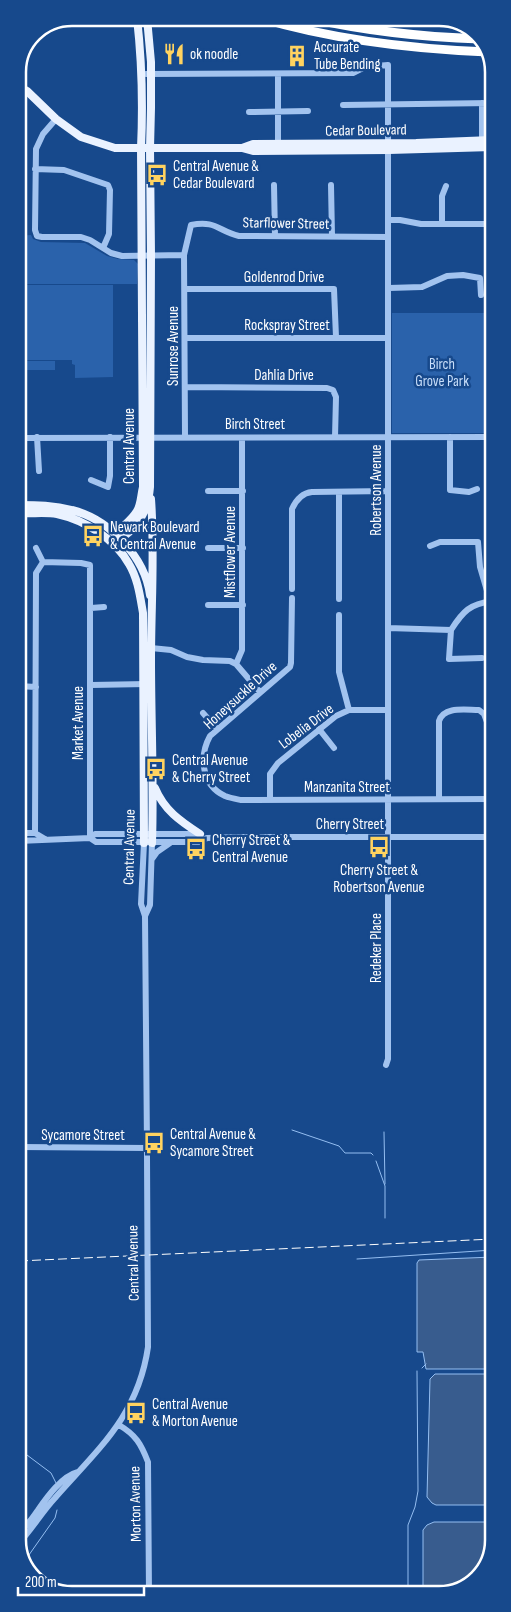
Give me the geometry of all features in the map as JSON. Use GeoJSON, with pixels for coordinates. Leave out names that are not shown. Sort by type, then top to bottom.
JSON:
{"type":"FeatureCollection","features":[{"type":"Feature","properties":{"kind":"highway"},"geometry":{"type":"LineString","coordinates":[[291,26],[329,36],[370,43],[410,48],[480,52]]}},
{"type":"Feature","properties":{"kind":"highway"},"geometry":{"type":"LineString","coordinates":[[352,26],[412,35],[469,38]]}},
{"type":"Feature","properties":{"kind":"main road","name":"Central Avenue"},"geometry":{"type":"LineString","coordinates":[[118,536],[132,530],[142,517],[149,500],[150,487],[142,256],[141,148],[147,74],[139,26]]}},
{"type":"Feature","properties":{"kind":"main road","name":"Central Avenue"},"geometry":{"type":"LineString","coordinates":[[118,536],[138,509],[143,487],[147,437],[151,256],[147,26]]}},
{"type":"Feature","properties":{"kind":"main road","name":"Cedar Boulevard"},"geometry":{"type":"LineString","coordinates":[[26,90],[56,119],[81,137],[115,148],[242,148],[253,151],[389,147],[482,140]]}},
{"type":"Feature","properties":{"kind":"main road","name":"Cedar Boulevard"},"geometry":{"type":"LineString","coordinates":[[242,148],[253,144],[485,147]]}},
{"type":"Feature","properties":{"kind":"main road"},"geometry":{"type":"LineString","coordinates":[[150,487],[153,591],[151,615]]}},
{"type":"Feature","properties":{"kind":"main road"},"geometry":{"type":"LineString","coordinates":[[26,505],[50,505],[84,513],[118,536],[135,558],[143,575],[149,592],[151,615]]}},
{"type":"Feature","properties":{"kind":"main road","name":"Central Avenue"},"geometry":{"type":"LineString","coordinates":[[26,513],[56,514],[81,521],[104,536],[129,564],[140,590],[147,648],[144,843]]}},
{"type":"Feature","properties":{"kind":"main road"},"geometry":{"type":"LineString","coordinates":[[112,544],[118,536]]}},
{"type":"Feature","properties":{"kind":"main road","name":"Central Avenue"},"geometry":{"type":"LineString","coordinates":[[147,648],[151,615]]}},
{"type":"Feature","properties":{"kind":"main road","name":"Central Avenue"},"geometry":{"type":"LineString","coordinates":[[147,684],[153,783],[152,843]]}},
{"type":"Feature","properties":{"kind":"main road"},"geometry":{"type":"LineString","coordinates":[[153,783],[170,812],[203,836]]}},
{"type":"Feature","properties":{"kind":"street","name":"Robertson Avenue"},"geometry":{"type":"LineString","coordinates":[[278,74],[353,73],[365,67],[388,65],[388,837]]}},
{"type":"Feature","properties":{"kind":"street"},"geometry":{"type":"LineString","coordinates":[[147,74],[278,74],[278,144]]}},
{"type":"Feature","properties":{"kind":"street"},"geometry":{"type":"LineString","coordinates":[[343,105],[482,103],[482,140]]}},
{"type":"Feature","properties":{"kind":"street"},"geometry":{"type":"LineString","coordinates":[[249,112],[308,111]]}},
{"type":"Feature","properties":{"kind":"street"},"geometry":{"type":"LineString","coordinates":[[56,119],[38,141],[36,149],[35,230],[37,236],[42,238],[81,238],[90,240],[111,253],[122,256],[184,256]]}},
{"type":"Feature","properties":{"kind":"street"},"geometry":{"type":"LineString","coordinates":[[35,169],[64,170],[108,185],[110,190],[110,234],[104,248]]}},
{"type":"Feature","properties":{"kind":"street"},"geometry":{"type":"LineString","coordinates":[[274,185],[274,236]]}},
{"type":"Feature","properties":{"kind":"street"},"geometry":{"type":"LineString","coordinates":[[331,185],[332,236]]}},
{"type":"Feature","properties":{"kind":"street"},"geometry":{"type":"LineString","coordinates":[[442,224],[442,196],[446,186]]}},
{"type":"Feature","properties":{"kind":"street"},"geometry":{"type":"LineString","coordinates":[[389,220],[421,224],[485,224]]}},
{"type":"Feature","properties":{"kind":"street","name":"Starflower Street"},"geometry":{"type":"LineString","coordinates":[[184,256],[191,225],[196,224],[213,224],[239,236],[388,237]]}},
{"type":"Feature","properties":{"kind":"street","name":"Sunrose Avenue"},"geometry":{"type":"LineString","coordinates":[[184,256],[186,338],[185,436]]}},
{"type":"Feature","properties":{"kind":"street"},"geometry":{"type":"LineString","coordinates":[[389,288],[422,287],[447,276],[463,275],[480,278],[482,295]]}},
{"type":"Feature","properties":{"kind":"street","name":"Goldenrod Drive"},"geometry":{"type":"LineString","coordinates":[[185,289],[334,290],[336,337]]}},
{"type":"Feature","properties":{"kind":"street","name":"Rockspray Street"},"geometry":{"type":"LineString","coordinates":[[186,338],[388,338]]}},
{"type":"Feature","properties":{"kind":"street","name":"Dahlia Drive"},"geometry":{"type":"LineString","coordinates":[[186,387],[327,388],[333,390],[336,397],[335,437]]}},
{"type":"Feature","properties":{"kind":"street"},"geometry":{"type":"LineString","coordinates":[[36,437],[39,471]]}},
{"type":"Feature","properties":{"kind":"street"},"geometry":{"type":"LineString","coordinates":[[91,480],[108,487],[110,476],[110,437]]}},
{"type":"Feature","properties":{"kind":"street"},"geometry":{"type":"LineString","coordinates":[[450,437],[450,490],[469,492],[477,489]]}},
{"type":"Feature","properties":{"kind":"street","name":"Birch Street"},"geometry":{"type":"LineString","coordinates":[[26,438],[485,437]]}},
{"type":"Feature","properties":{"kind":"street","name":"Mistflower Avenue"},"geometry":{"type":"LineString","coordinates":[[236,664],[242,650],[242,438]]}},
{"type":"Feature","properties":{"kind":"street"},"geometry":{"type":"LineString","coordinates":[[208,491],[243,491]]}},
{"type":"Feature","properties":{"kind":"street"},"geometry":{"type":"LineString","coordinates":[[292,589],[292,509],[298,498],[307,493],[388,491]]}},
{"type":"Feature","properties":{"kind":"street"},"geometry":{"type":"LineString","coordinates":[[339,492],[339,600]]}},
{"type":"Feature","properties":{"kind":"street"},"geometry":{"type":"LineString","coordinates":[[430,546],[440,542],[478,542],[480,567],[485,582]]}},
{"type":"Feature","properties":{"kind":"street"},"geometry":{"type":"LineString","coordinates":[[26,834],[34,833],[36,573],[43,562],[36,548]]}},
{"type":"Feature","properties":{"kind":"street"},"geometry":{"type":"LineString","coordinates":[[208,548],[242,548]]}},
{"type":"Feature","properties":{"kind":"street","name":"Market Avenue"},"geometry":{"type":"LineString","coordinates":[[43,562],[81,562],[90,565],[90,838]]}},
{"type":"Feature","properties":{"kind":"street","name":"Honeysuckle Drive"},"geometry":{"type":"LineString","coordinates":[[208,780],[204,770],[203,757],[205,745],[210,736],[287,670],[291,663],[292,598]]}},
{"type":"Feature","properties":{"kind":"street"},"geometry":{"type":"LineString","coordinates":[[482,658],[449,659],[451,630],[460,616],[473,605],[485,602]]}},
{"type":"Feature","properties":{"kind":"street"},"geometry":{"type":"LineString","coordinates":[[208,605],[243,605]]}},
{"type":"Feature","properties":{"kind":"street"},"geometry":{"type":"LineString","coordinates":[[91,608],[104,608]]}},
{"type":"Feature","properties":{"kind":"street"},"geometry":{"type":"LineString","coordinates":[[339,615],[339,672],[349,710]]}},
{"type":"Feature","properties":{"kind":"street"},"geometry":{"type":"LineString","coordinates":[[388,628],[451,630]]}},
{"type":"Feature","properties":{"kind":"street"},"geometry":{"type":"LineString","coordinates":[[147,648],[171,650],[187,657],[203,660],[224,660],[236,664],[260,692]]}},
{"type":"Feature","properties":{"kind":"street"},"geometry":{"type":"LineString","coordinates":[[91,685],[147,684]]}},
{"type":"Feature","properties":{"kind":"street"},"geometry":{"type":"LineString","coordinates":[[26,686],[36,687]]}},
{"type":"Feature","properties":{"kind":"street","name":"Lobelia Drive"},"geometry":{"type":"LineString","coordinates":[[270,799],[270,774],[278,763],[336,716],[349,710],[388,710]]}},
{"type":"Feature","properties":{"kind":"street"},"geometry":{"type":"LineString","coordinates":[[439,799],[439,722],[441,716],[448,711],[479,710],[485,717]]}},
{"type":"Feature","properties":{"kind":"street"},"geometry":{"type":"LineString","coordinates":[[203,713],[217,729]]}},
{"type":"Feature","properties":{"kind":"street"},"geometry":{"type":"LineString","coordinates":[[319,729],[334,748]]}},
{"type":"Feature","properties":{"kind":"street","name":"Manzanita Street"},"geometry":{"type":"LineString","coordinates":[[208,780],[224,795],[241,800],[485,799]]}},
{"type":"Feature","properties":{"kind":"street","name":"Cherry Street"},"geometry":{"type":"LineString","coordinates":[[34,833],[45,839]]}},
{"type":"Feature","properties":{"kind":"street","name":"Cherry Street"},"geometry":{"type":"LineString","coordinates":[[26,841],[90,838],[96,834],[485,837]]}},
{"type":"Feature","properties":{"kind":"street","name":"Cherry Street"},"geometry":{"type":"LineString","coordinates":[[90,838],[96,842],[170,843],[199,842],[203,836]]}},
{"type":"Feature","properties":{"kind":"street","name":"Redeker Place"},"geometry":{"type":"LineString","coordinates":[[387,1062],[388,837]]}},
{"type":"Feature","properties":{"kind":"street"},"geometry":{"type":"LineString","coordinates":[[129,842],[143,858]]}},
{"type":"Feature","properties":{"kind":"street","name":"Central Avenue"},"geometry":{"type":"LineString","coordinates":[[26,1533],[119,1425],[142,1379],[148,1347],[145,916],[141,904],[144,843]]}},
{"type":"Feature","properties":{"kind":"street","name":"Central Avenue"},"geometry":{"type":"LineString","coordinates":[[145,916],[150,905],[152,843]]}},
{"type":"Feature","properties":{"kind":"street"},"geometry":{"type":"LineString","coordinates":[[151,860],[158,851],[170,843]]}},
{"type":"Feature","properties":{"kind":"street","name":"Sycamore Street"},"geometry":{"type":"LineString","coordinates":[[26,1147],[148,1148]]}},
{"type":"Feature","properties":{"kind":"street","name":"Morton Avenue"},"geometry":{"type":"LineString","coordinates":[[119,1425],[130,1432],[140,1444],[148,1462],[149,1586]]}},
{"type":"Feature","properties":{"kind":"street"},"geometry":{"type":"LineString","coordinates":[[26,1526],[64,1481],[71,1474],[79,1472]]}},
{"type":"Feature","properties":{"kind":"green space"},"geometry":{"type":"Polygon","coordinates":[[[26,235],[31,235],[33,239],[41,242],[85,243],[107,256],[134,260],[138,264],[137,284],[26,284],[26,235]]]}},
{"type":"Feature","properties":{"kind":"green space"},"geometry":{"type":"Polygon","coordinates":[[[26,285],[113,285],[113,377],[75,378],[75,365],[72,364],[72,360],[26,360],[26,285]]]}},
{"type":"Feature","properties":{"kind":"green space","name":"Birch Grove Park"},"geometry":{"type":"Polygon","coordinates":[[[392,313],[485,313],[485,433],[392,433],[392,313]]]}},
{"type":"Feature","properties":{"kind":"green space"},"geometry":{"type":"Polygon","coordinates":[[[26,361],[55,361],[55,370],[26,370],[26,361]]]}},
{"type":"Feature","properties":{"kind":"shaded area"},"geometry":{"type":"Polygon","coordinates":[[[485,1257],[485,1369],[426,1369],[423,1352],[417,1352],[417,1263],[419,1260],[485,1257]]]}},
{"type":"Feature","properties":{"kind":"shaded area"},"geometry":{"type":"Polygon","coordinates":[[[435,1374],[485,1374],[485,1505],[436,1505],[427,1497],[430,1379],[435,1374]]]}},
{"type":"Feature","properties":{"kind":"shaded area"},"geometry":{"type":"Polygon","coordinates":[[[434,1522],[485,1522],[485,1540],[482,1555],[475,1568],[464,1578],[451,1584],[423,1586],[423,1530],[427,1525],[434,1522]]]}},
{"type":"Feature","properties":{"kind":"waterway"},"geometry":{"type":"LineString","coordinates":[[292,1130],[339,1146],[345,1153],[371,1153],[373,1155]]}},
{"type":"Feature","properties":{"kind":"waterway"},"geometry":{"type":"LineString","coordinates":[[384,1132],[385,1184]]}},
{"type":"Feature","properties":{"kind":"waterway"},"geometry":{"type":"LineString","coordinates":[[376,1161],[385,1186],[385,1218]]}},
{"type":"Feature","properties":{"kind":"waterway"},"geometry":{"type":"LineString","coordinates":[[357,1259],[485,1251]]}},
{"type":"Feature","properties":{"kind":"waterway"},"geometry":{"type":"LineString","coordinates":[[422,1368],[426,1364]]}},
{"type":"Feature","properties":{"kind":"waterway"},"geometry":{"type":"LineString","coordinates":[[408,1586],[408,1525],[415,1507],[418,1491],[417,1371]]}},
{"type":"Feature","properties":{"kind":"waterway"},"geometry":{"type":"LineString","coordinates":[[26,1454],[51,1473],[56,1483]]}},
{"type":"Feature","properties":{"kind":"waterway"},"geometry":{"type":"LineString","coordinates":[[29,1555],[55,1518],[57,1510]]}},
{"type":"Feature","properties":{"kind":"railway"},"geometry":{"type":"LineString","coordinates":[[26,1261],[485,1239]]}},
{"type":"Feature","properties":{"kind":"place","name":"ok noodle"},"geometry":{"type":"Point","coordinates":[174,54]}},
{"type":"Feature","properties":{"kind":"place","name":"Accurate Tube Bending"},"geometry":{"type":"Point","coordinates":[297,56]}},
{"type":"Feature","properties":{"kind":"place","name":"Central Avenue & Cedar Boulevard"},"geometry":{"type":"Point","coordinates":[157,175]}},
{"type":"Feature","properties":{"kind":"place","name":"Newark Boulevard & Central Avenue"},"geometry":{"type":"Point","coordinates":[93,536]}},
{"type":"Feature","properties":{"kind":"place","name":"Central Avenue & Cherry Street"},"geometry":{"type":"Point","coordinates":[156,769]}},
{"type":"Feature","properties":{"kind":"place","name":"Cherry Street & Robertson Avenue"},"geometry":{"type":"Point","coordinates":[379,847]}},
{"type":"Feature","properties":{"kind":"place","name":"Cherry Street & Central Avenue"},"geometry":{"type":"Point","coordinates":[196,849]}},
{"type":"Feature","properties":{"kind":"place","name":"Central Avenue & Sycamore Street"},"geometry":{"type":"Point","coordinates":[154,1143]}},
{"type":"Feature","properties":{"kind":"place","name":"Central Avenue & Morton Avenue"},"geometry":{"type":"Point","coordinates":[136,1413]}}]}
